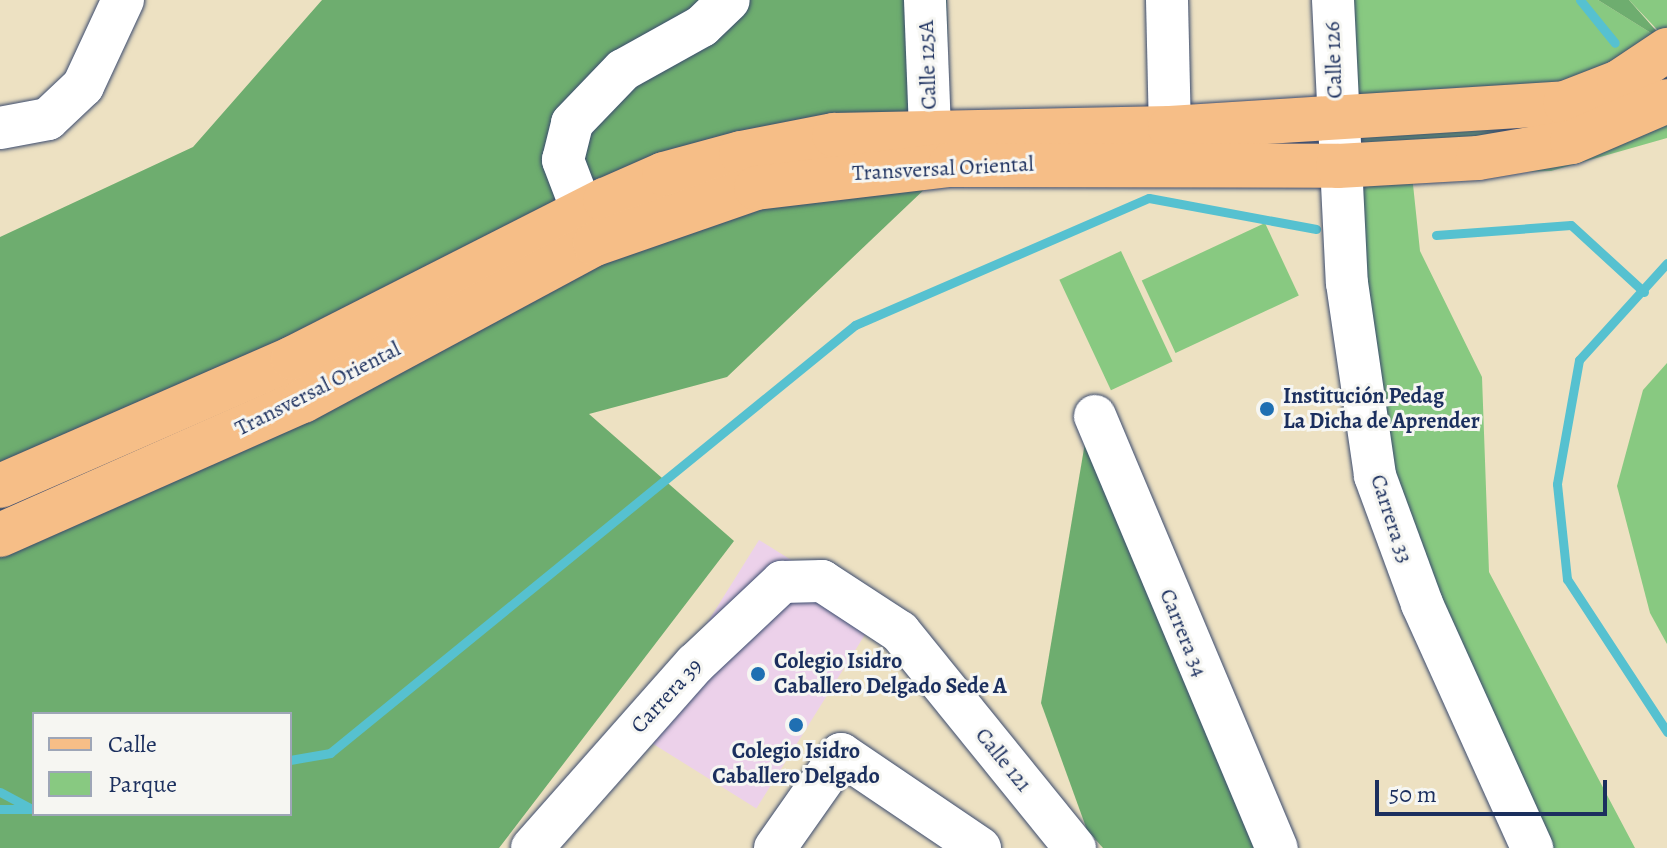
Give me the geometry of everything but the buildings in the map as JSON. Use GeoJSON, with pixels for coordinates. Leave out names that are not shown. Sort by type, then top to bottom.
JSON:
{"type":"FeatureCollection","features":[{"type":"Feature","properties":{"kind":"main road","name":"Transversal Oriental"},"geometry":{"type":"LineString","coordinates":[[0,535],[303,401],[588,228],[664,174],[741,153],[834,135],[930,130],[1170,128],[1336,120],[1565,103],[1619,82],[1667,50]]}},
{"type":"Feature","properties":{"kind":"main road","name":"Transversal Oriental"},"geometry":{"type":"LineString","coordinates":[[0,486],[588,228],[756,188],[876,168],[1338,166],[1478,158],[1572,142],[1667,101]]}},
{"type":"Feature","properties":{"kind":"street"},"geometry":{"type":"LineString","coordinates":[[0,128],[48,119],[83,86],[123,0]]}},
{"type":"Feature","properties":{"kind":"street"},"geometry":{"type":"LineString","coordinates":[[588,228],[563,160],[572,123],[623,70],[702,26],[729,0]]}},
{"type":"Feature","properties":{"kind":"street","name":"Calle 125A"},"geometry":{"type":"LineString","coordinates":[[925,0],[930,130]]}},
{"type":"Feature","properties":{"kind":"street"},"geometry":{"type":"LineString","coordinates":[[1167,0],[1170,128]]}},
{"type":"Feature","properties":{"kind":"street","name":"Calle 126"},"geometry":{"type":"LineString","coordinates":[[1333,0],[1338,166]]}},
{"type":"Feature","properties":{"kind":"street","name":"Carrera 33"},"geometry":{"type":"LineString","coordinates":[[1338,166],[1354,347],[1375,476],[1422,604],[1532,848]]}},
{"type":"Feature","properties":{"kind":"street","name":"Carrera 34"},"geometry":{"type":"LineString","coordinates":[[1095,416],[1277,848]]}},
{"type":"Feature","properties":{"kind":"street","name":"Carrera 39"},"geometry":{"type":"LineString","coordinates":[[532,848],[695,664],[782,582],[822,581]]}},
{"type":"Feature","properties":{"kind":"street","name":"Calle 121"},"geometry":{"type":"LineString","coordinates":[[822,581],[900,632],[1075,848]]}},
{"type":"Feature","properties":{"kind":"street"},"geometry":{"type":"LineString","coordinates":[[775,848],[841,754],[980,848]]}},
{"type":"Feature","properties":{"kind":"shaded area","name":"Colegio Isidro Caballero Delgado Sede A"},"geometry":{"type":"Polygon","coordinates":[[[759,540],[878,614],[756,808],[638,734],[759,540]]]}},
{"type":"Feature","properties":{"kind":"green space"},"geometry":{"type":"Polygon","coordinates":[[[322,0],[947,0],[950,165],[727,377],[589,414],[734,541],[499,848],[0,848],[0,237],[193,147],[322,0]]]}},
{"type":"Feature","properties":{"kind":"green space"},"geometry":{"type":"Polygon","coordinates":[[[1333,0],[1598,0],[1667,43],[1667,138],[1551,171],[1412,175],[1420,251],[1482,377],[1489,572],[1635,848],[1532,848],[1391,527],[1333,0]]]}},
{"type":"Feature","properties":{"kind":"green space"},"geometry":{"type":"Polygon","coordinates":[[[1598,0],[1629,0],[1667,43],[1598,0]]]}},
{"type":"Feature","properties":{"kind":"green space"},"geometry":{"type":"Polygon","coordinates":[[[1629,0],[1667,0],[1667,40],[1629,0]]]}},
{"type":"Feature","properties":{"kind":"green space"},"geometry":{"type":"Polygon","coordinates":[[[1265,223],[1299,296],[1176,353],[1142,280],[1265,223]]]}},
{"type":"Feature","properties":{"kind":"green space"},"geometry":{"type":"Polygon","coordinates":[[[1121,251],[1173,362],[1111,390],[1059,280],[1121,251]]]}},
{"type":"Feature","properties":{"kind":"green space"},"geometry":{"type":"Polygon","coordinates":[[[1667,363],[1667,644],[1650,613],[1617,486],[1643,390],[1667,363]]]}},
{"type":"Feature","properties":{"kind":"green space"},"geometry":{"type":"Polygon","coordinates":[[[1089,419],[1277,848],[1103,848],[1087,830],[1041,703],[1089,419]]]}},
{"type":"Feature","properties":{"kind":"waterway"},"geometry":{"type":"LineString","coordinates":[[1580,0],[1615,43]]}},
{"type":"Feature","properties":{"kind":"waterway"},"geometry":{"type":"LineString","coordinates":[[292,760],[330,753],[855,325],[1149,198],[1316,229]]}},
{"type":"Feature","properties":{"kind":"waterway"},"geometry":{"type":"LineString","coordinates":[[1436,235],[1571,225],[1644,292]]}},
{"type":"Feature","properties":{"kind":"waterway"},"geometry":{"type":"LineString","coordinates":[[1667,263],[1579,360],[1557,484],[1567,579],[1667,732]]}},
{"type":"Feature","properties":{"kind":"waterway"},"geometry":{"type":"LineString","coordinates":[[0,792],[32,809]]}},
{"type":"Feature","properties":{"kind":"waterway"},"geometry":{"type":"LineString","coordinates":[[0,809],[29,809]]}},
{"type":"Feature","properties":{"kind":"place","name":"Institución Pedag La Dicha de Aprender"},"geometry":{"type":"Point","coordinates":[1267,409]}},
{"type":"Feature","properties":{"kind":"place","name":"Colegio Isidro Caballero Delgado Sede A"},"geometry":{"type":"Point","coordinates":[758,674]}},
{"type":"Feature","properties":{"kind":"place","name":"Colegio Isidro Caballero Delgado"},"geometry":{"type":"Point","coordinates":[796,725]}}]}
